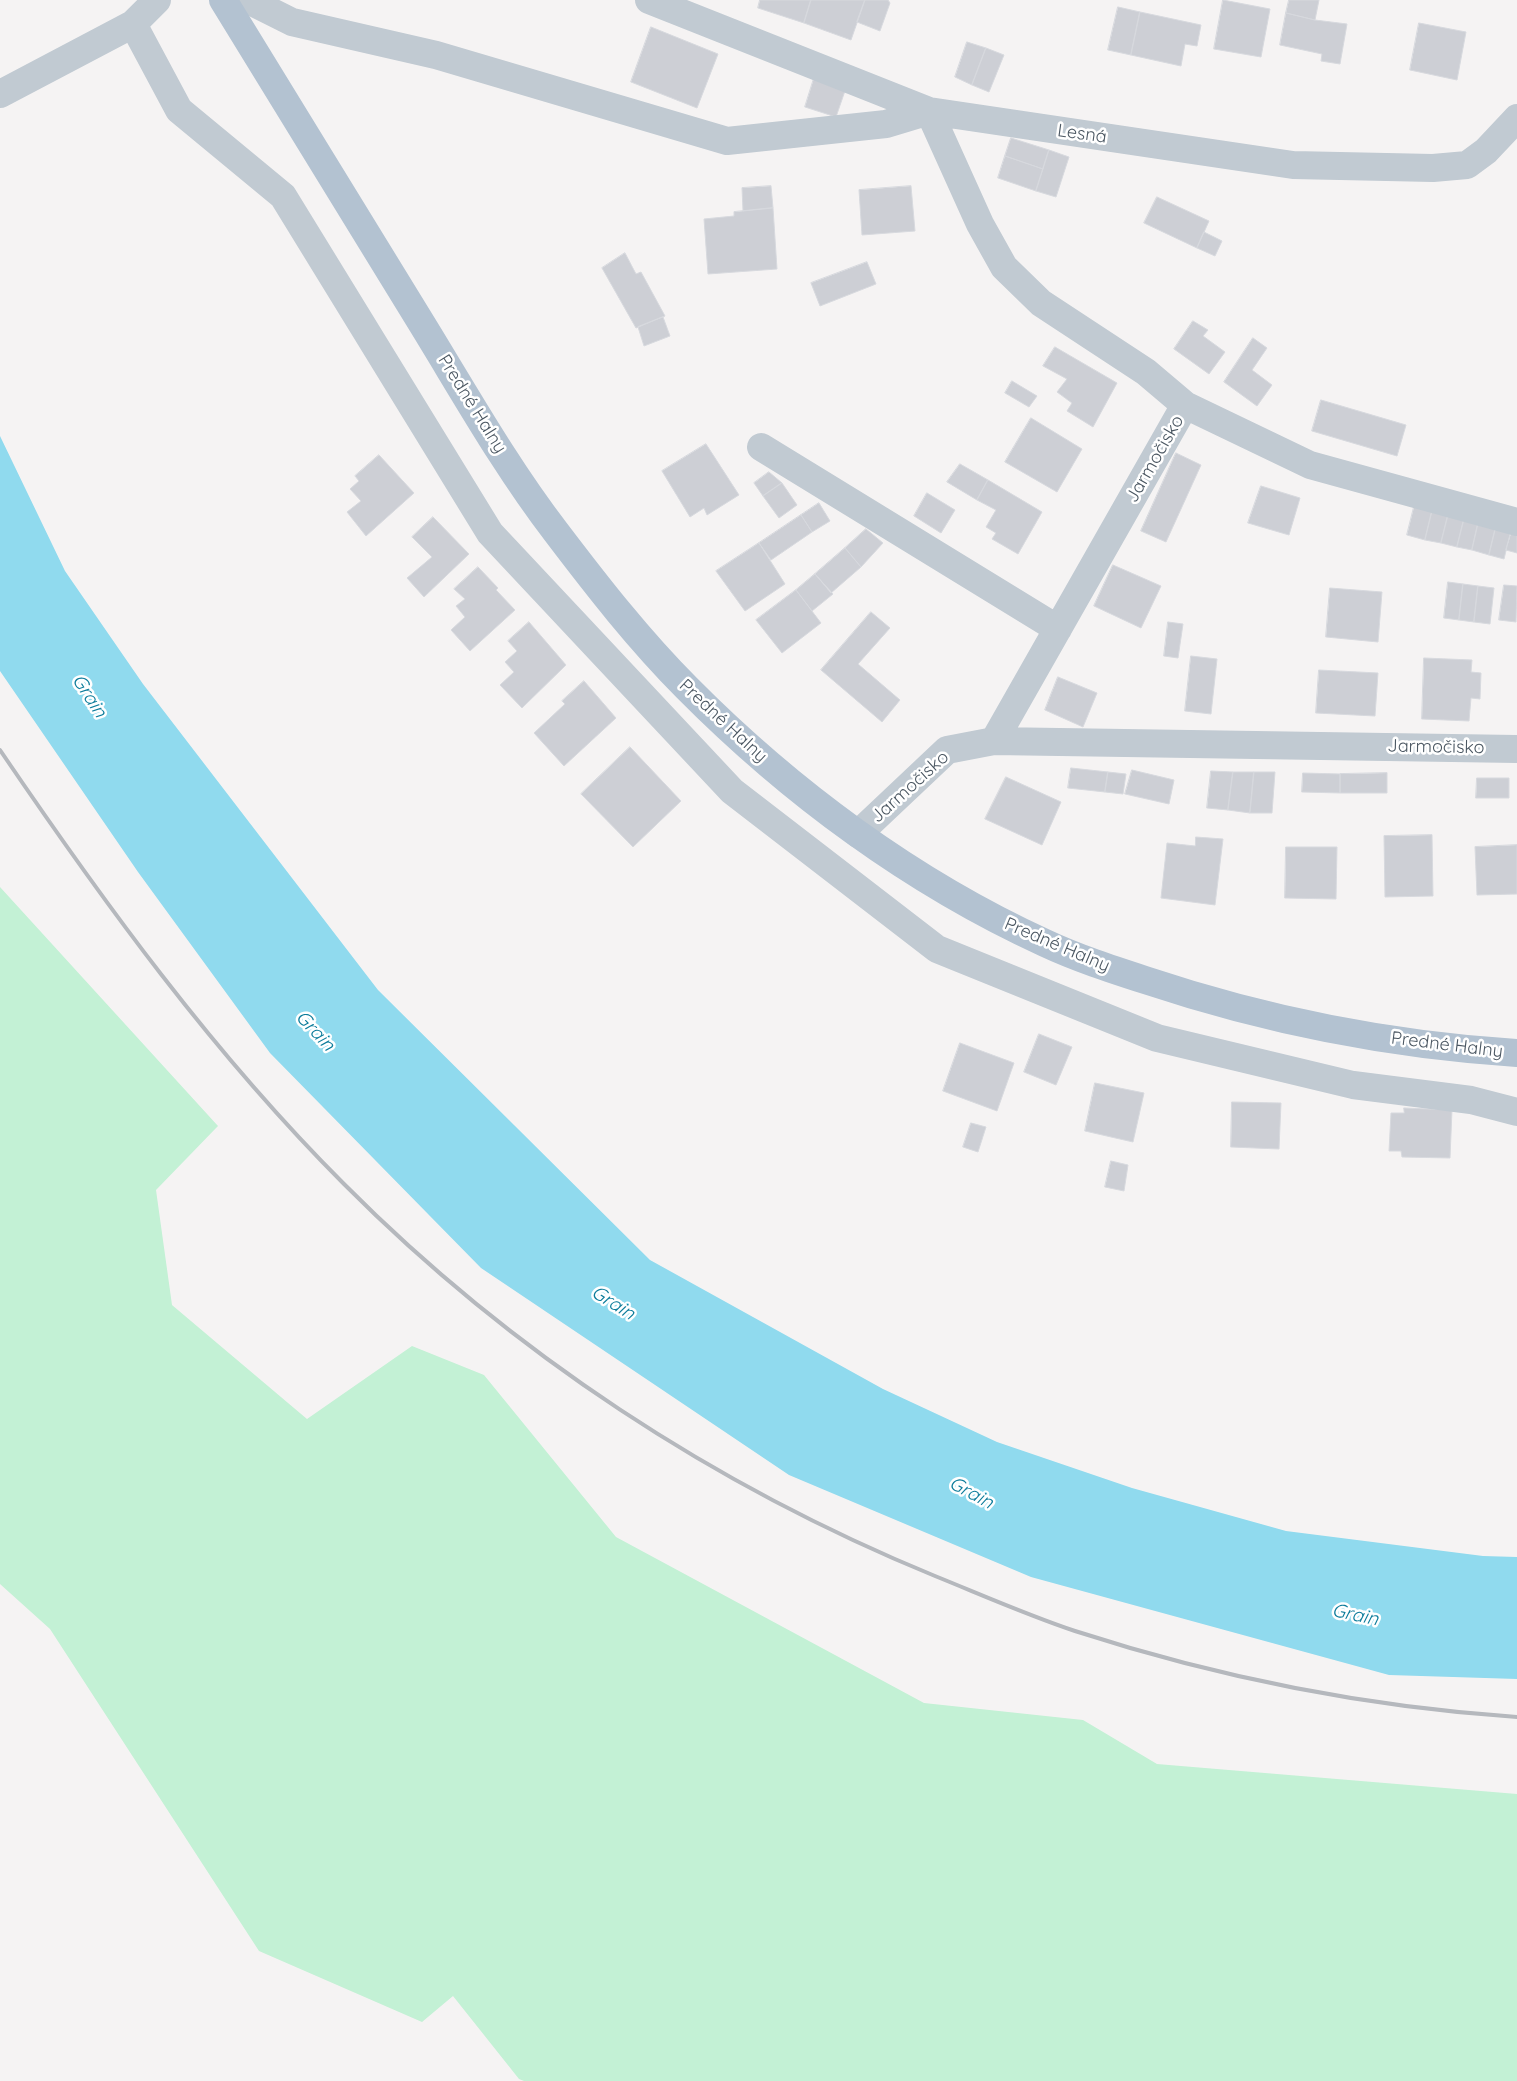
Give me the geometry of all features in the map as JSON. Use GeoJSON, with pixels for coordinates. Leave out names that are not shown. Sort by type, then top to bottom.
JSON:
{"type":"FeatureCollection","features":[{"type":"Feature","properties":{"kind":"main road","name":"Predné Halny"},"geometry":{"type":"LineString","coordinates":[[222,0],[462,389],[552,528],[640,637],[684,686],[782,776],[858,834],[919,875],[988,914],[1047,944],[1106,967],[1166,988],[1277,1018],[1340,1031],[1427,1045],[1517,1054]]}},
{"type":"Feature","properties":{"kind":"street"},"geometry":{"type":"LineString","coordinates":[[0,94],[133,24],[157,0]]}},
{"type":"Feature","properties":{"kind":"street"},"geometry":{"type":"LineString","coordinates":[[248,0],[292,22],[436,55],[727,142],[886,124],[929,111],[980,224],[1004,267],[1041,303],[1146,372],[1185,405]]}},
{"type":"Feature","properties":{"kind":"street","name":"Lesná"},"geometry":{"type":"LineString","coordinates":[[649,0],[929,111],[1293,165],[1433,168],[1467,165],[1486,150],[1517,118]]}},
{"type":"Feature","properties":{"kind":"street"},"geometry":{"type":"LineString","coordinates":[[133,24],[179,110],[283,196],[490,533],[732,791],[929,943],[946,952],[1157,1038],[1353,1085],[1471,1100],[1517,1112]]}},
{"type":"Feature","properties":{"kind":"street","name":"Jarmočisko"},"geometry":{"type":"LineString","coordinates":[[994,741],[1185,405],[1310,465],[1517,522]]}},
{"type":"Feature","properties":{"kind":"street"},"geometry":{"type":"LineString","coordinates":[[761,446],[1058,629]]}},
{"type":"Feature","properties":{"kind":"street","name":"Jarmočisko"},"geometry":{"type":"LineString","coordinates":[[858,834],[947,750],[994,741],[1517,749]]}},
{"type":"Feature","properties":{"kind":"green space"},"geometry":{"type":"Polygon","coordinates":[[[0,887],[218,1126],[156,1190],[172,1305],[307,1419],[412,1346],[484,1375],[616,1537],[924,1703],[1083,1720],[1157,1764],[1517,1794],[1517,2081],[524,2081],[519,2079],[453,1996],[422,2022],[259,1951],[50,1629],[0,1584],[0,887]]]}},
{"type":"Feature","properties":{"kind":"water","name":"Grain"},"geometry":{"type":"Polygon","coordinates":[[[0,436],[65,571],[143,684],[378,990],[650,1260],[883,1389],[997,1442],[1132,1488],[1286,1531],[1483,1556],[1517,1557],[1517,1679],[1389,1675],[1031,1577],[789,1475],[481,1268],[270,1053],[138,872],[0,671],[0,436]]]}},
{"type":"Feature","properties":{"kind":"building"},"geometry":{"type":"Polygon","coordinates":[[[760,0],[811,0],[804,23],[758,8],[760,0]]]}},
{"type":"Feature","properties":{"kind":"building"},"geometry":{"type":"Polygon","coordinates":[[[811,0],[865,0],[851,40],[804,23],[811,0]]]}},
{"type":"Feature","properties":{"kind":"building"},"geometry":{"type":"Polygon","coordinates":[[[865,0],[888,0],[890,3],[880,31],[857,22],[865,0]]]}},
{"type":"Feature","properties":{"kind":"building"},"geometry":{"type":"Polygon","coordinates":[[[1223,0],[1270,9],[1261,57],[1214,49],[1223,0]]]}},
{"type":"Feature","properties":{"kind":"building"},"geometry":{"type":"Polygon","coordinates":[[[1289,0],[1319,0],[1315,20],[1286,13],[1289,0]]]}},
{"type":"Feature","properties":{"kind":"building"},"geometry":{"type":"Polygon","coordinates":[[[1118,7],[1140,12],[1131,55],[1108,50],[1118,7]]]}},
{"type":"Feature","properties":{"kind":"building"},"geometry":{"type":"Polygon","coordinates":[[[1140,12],[1201,25],[1197,46],[1185,44],[1181,66],[1131,55],[1140,12]]]}},
{"type":"Feature","properties":{"kind":"building"},"geometry":{"type":"Polygon","coordinates":[[[1286,13],[1315,20],[1347,24],[1340,64],[1321,61],[1322,54],[1280,45],[1286,13]]]}},
{"type":"Feature","properties":{"kind":"building"},"geometry":{"type":"Polygon","coordinates":[[[1419,23],[1466,32],[1457,80],[1410,70],[1419,23]]]}},
{"type":"Feature","properties":{"kind":"building"},"geometry":{"type":"Polygon","coordinates":[[[651,27],[718,54],[697,108],[631,82],[651,27]]]}},
{"type":"Feature","properties":{"kind":"building"},"geometry":{"type":"Polygon","coordinates":[[[967,42],[986,48],[972,85],[955,77],[967,42]]]}},
{"type":"Feature","properties":{"kind":"building"},"geometry":{"type":"Polygon","coordinates":[[[986,48],[1004,55],[989,92],[972,85],[986,48]]]}},
{"type":"Feature","properties":{"kind":"building"},"geometry":{"type":"Polygon","coordinates":[[[815,75],[847,85],[836,117],[805,107],[815,75]]]}},
{"type":"Feature","properties":{"kind":"building"},"geometry":{"type":"Polygon","coordinates":[[[1011,138],[1049,150],[1043,169],[1005,156],[1011,138]]]}},
{"type":"Feature","properties":{"kind":"building"},"geometry":{"type":"Polygon","coordinates":[[[1049,150],[1069,157],[1056,197],[1036,191],[1049,150]]]}},
{"type":"Feature","properties":{"kind":"building"},"geometry":{"type":"Polygon","coordinates":[[[1005,156],[1043,169],[1036,191],[998,178],[1005,156]]]}},
{"type":"Feature","properties":{"kind":"building"},"geometry":{"type":"Polygon","coordinates":[[[771,186],[773,208],[743,211],[742,188],[771,186]]]}},
{"type":"Feature","properties":{"kind":"building"},"geometry":{"type":"Polygon","coordinates":[[[911,186],[915,231],[862,235],[859,190],[911,186]]]}},
{"type":"Feature","properties":{"kind":"building"},"geometry":{"type":"Polygon","coordinates":[[[1157,197],[1209,221],[1197,248],[1144,223],[1157,197]]]}},
{"type":"Feature","properties":{"kind":"building"},"geometry":{"type":"Polygon","coordinates":[[[773,208],[777,269],[708,274],[704,219],[734,216],[734,212],[773,208]]]}},
{"type":"Feature","properties":{"kind":"building"},"geometry":{"type":"Polygon","coordinates":[[[1204,232],[1222,241],[1215,256],[1197,248],[1204,232]]]}},
{"type":"Feature","properties":{"kind":"building"},"geometry":{"type":"Polygon","coordinates":[[[625,253],[636,274],[641,272],[665,316],[636,328],[602,268],[625,253]]]}},
{"type":"Feature","properties":{"kind":"building"},"geometry":{"type":"Polygon","coordinates":[[[867,262],[876,284],[820,306],[811,283],[867,262]]]}},
{"type":"Feature","properties":{"kind":"building"},"geometry":{"type":"Polygon","coordinates":[[[663,317],[670,336],[644,346],[638,327],[663,317]]]}},
{"type":"Feature","properties":{"kind":"building"},"geometry":{"type":"Polygon","coordinates":[[[1193,321],[1208,330],[1203,336],[1225,352],[1209,374],[1174,349],[1193,321]]]}},
{"type":"Feature","properties":{"kind":"building"},"geometry":{"type":"Polygon","coordinates":[[[1253,338],[1267,348],[1252,370],[1272,385],[1257,406],[1224,382],[1253,338]]]}},
{"type":"Feature","properties":{"kind":"building"},"geometry":{"type":"Polygon","coordinates":[[[1055,347],[1117,383],[1093,427],[1067,411],[1072,403],[1057,392],[1067,379],[1043,366],[1055,347]]]}},
{"type":"Feature","properties":{"kind":"building"},"geometry":{"type":"Polygon","coordinates":[[[1012,381],[1037,396],[1029,407],[1005,393],[1012,381]]]}},
{"type":"Feature","properties":{"kind":"building"},"geometry":{"type":"Polygon","coordinates":[[[1321,400],[1406,425],[1397,456],[1312,431],[1321,400]]]}},
{"type":"Feature","properties":{"kind":"building"},"geometry":{"type":"Polygon","coordinates":[[[1031,418],[1082,449],[1057,492],[1005,462],[1031,418]]]}},
{"type":"Feature","properties":{"kind":"building"},"geometry":{"type":"Polygon","coordinates":[[[706,444],[739,495],[707,515],[704,508],[690,517],[662,471],[706,444]]]}},
{"type":"Feature","properties":{"kind":"building"},"geometry":{"type":"Polygon","coordinates":[[[1176,453],[1201,465],[1166,542],[1141,531],[1176,453]]]}},
{"type":"Feature","properties":{"kind":"building"},"geometry":{"type":"Polygon","coordinates":[[[379,455],[414,493],[366,536],[347,512],[361,501],[350,489],[359,481],[355,476],[379,455]]]}},
{"type":"Feature","properties":{"kind":"building"},"geometry":{"type":"Polygon","coordinates":[[[960,464],[988,480],[977,500],[947,482],[960,464]]]}},
{"type":"Feature","properties":{"kind":"building"},"geometry":{"type":"Polygon","coordinates":[[[769,472],[782,483],[763,496],[754,483],[769,472]]]}},
{"type":"Feature","properties":{"kind":"building"},"geometry":{"type":"Polygon","coordinates":[[[988,480],[1042,512],[1018,554],[992,539],[996,533],[986,527],[996,510],[977,500],[988,480]]]}},
{"type":"Feature","properties":{"kind":"building"},"geometry":{"type":"Polygon","coordinates":[[[782,483],[797,505],[779,518],[763,496],[782,483]]]}},
{"type":"Feature","properties":{"kind":"building"},"geometry":{"type":"Polygon","coordinates":[[[1261,486],[1300,498],[1289,535],[1248,523],[1261,486]]]}},
{"type":"Feature","properties":{"kind":"building"},"geometry":{"type":"Polygon","coordinates":[[[927,493],[955,510],[941,533],[914,516],[927,493]]]}},
{"type":"Feature","properties":{"kind":"building"},"geometry":{"type":"Polygon","coordinates":[[[819,503],[830,521],[812,532],[801,515],[819,503]]]}},
{"type":"Feature","properties":{"kind":"building"},"geometry":{"type":"Polygon","coordinates":[[[1415,503],[1433,507],[1425,540],[1407,535],[1415,503]]]}},
{"type":"Feature","properties":{"kind":"building"},"geometry":{"type":"Polygon","coordinates":[[[1433,507],[1449,511],[1441,543],[1425,540],[1433,507]]]}},
{"type":"Feature","properties":{"kind":"building"},"geometry":{"type":"Polygon","coordinates":[[[1449,511],[1465,515],[1457,547],[1441,543],[1449,511]]]}},
{"type":"Feature","properties":{"kind":"building"},"geometry":{"type":"Polygon","coordinates":[[[801,515],[812,532],[771,560],[759,543],[801,515]]]}},
{"type":"Feature","properties":{"kind":"building"},"geometry":{"type":"Polygon","coordinates":[[[1465,515],[1479,519],[1472,550],[1457,547],[1465,515]]]}},
{"type":"Feature","properties":{"kind":"building"},"geometry":{"type":"Polygon","coordinates":[[[433,517],[469,554],[424,597],[407,578],[432,557],[412,537],[433,517]]]}},
{"type":"Feature","properties":{"kind":"building"},"geometry":{"type":"Polygon","coordinates":[[[1479,519],[1497,522],[1489,555],[1472,550],[1479,519]]]}},
{"type":"Feature","properties":{"kind":"building"},"geometry":{"type":"Polygon","coordinates":[[[1497,522],[1512,526],[1504,559],[1489,555],[1497,522]]]}},
{"type":"Feature","properties":{"kind":"building"},"geometry":{"type":"Polygon","coordinates":[[[866,529],[883,543],[861,567],[845,548],[866,529]]]}},
{"type":"Feature","properties":{"kind":"building"},"geometry":{"type":"Polygon","coordinates":[[[1512,530],[1517,531],[1517,553],[1506,550],[1512,530]]]}},
{"type":"Feature","properties":{"kind":"building"},"geometry":{"type":"Polygon","coordinates":[[[759,543],[785,584],[745,611],[716,571],[759,543]]]}},
{"type":"Feature","properties":{"kind":"building"},"geometry":{"type":"Polygon","coordinates":[[[845,548],[861,567],[831,593],[815,574],[845,548]]]}},
{"type":"Feature","properties":{"kind":"building"},"geometry":{"type":"Polygon","coordinates":[[[1113,565],[1161,586],[1141,628],[1094,606],[1113,565]]]}},
{"type":"Feature","properties":{"kind":"building"},"geometry":{"type":"Polygon","coordinates":[[[478,567],[515,610],[470,651],[451,630],[465,617],[456,606],[465,599],[454,589],[478,567]]]}},
{"type":"Feature","properties":{"kind":"building"},"geometry":{"type":"Polygon","coordinates":[[[815,574],[833,594],[812,611],[796,590],[815,574]]]}},
{"type":"Feature","properties":{"kind":"building"},"geometry":{"type":"Polygon","coordinates":[[[1448,582],[1463,584],[1459,620],[1444,618],[1448,582]]]}},
{"type":"Feature","properties":{"kind":"building"},"geometry":{"type":"Polygon","coordinates":[[[1463,584],[1478,586],[1474,622],[1459,620],[1463,584]]]}},
{"type":"Feature","properties":{"kind":"building"},"geometry":{"type":"Polygon","coordinates":[[[1504,585],[1517,586],[1516,622],[1499,620],[1504,585]]]}},
{"type":"Feature","properties":{"kind":"building"},"geometry":{"type":"Polygon","coordinates":[[[1478,586],[1494,588],[1490,624],[1474,622],[1478,586]]]}},
{"type":"Feature","properties":{"kind":"building"},"geometry":{"type":"Polygon","coordinates":[[[1330,588],[1382,592],[1378,642],[1326,637],[1330,588]]]}},
{"type":"Feature","properties":{"kind":"building"},"geometry":{"type":"Polygon","coordinates":[[[796,590],[821,623],[782,653],[756,620],[796,590]]]}},
{"type":"Feature","properties":{"kind":"building"},"geometry":{"type":"Polygon","coordinates":[[[871,612],[890,628],[858,664],[900,700],[882,722],[821,670],[871,612]]]}},
{"type":"Feature","properties":{"kind":"building"},"geometry":{"type":"Polygon","coordinates":[[[529,622],[566,665],[522,708],[500,685],[514,672],[505,662],[517,651],[508,641],[529,622]]]}},
{"type":"Feature","properties":{"kind":"building"},"geometry":{"type":"Polygon","coordinates":[[[1168,622],[1183,624],[1178,658],[1164,656],[1168,622]]]}},
{"type":"Feature","properties":{"kind":"building"},"geometry":{"type":"Polygon","coordinates":[[[1191,656],[1217,659],[1211,714],[1185,711],[1191,656]]]}},
{"type":"Feature","properties":{"kind":"building"},"geometry":{"type":"Polygon","coordinates":[[[1424,658],[1472,660],[1471,672],[1481,673],[1480,699],[1471,698],[1469,721],[1422,719],[1424,658]]]}},
{"type":"Feature","properties":{"kind":"building"},"geometry":{"type":"Polygon","coordinates":[[[1319,670],[1378,673],[1375,716],[1316,713],[1319,670]]]}},
{"type":"Feature","properties":{"kind":"building"},"geometry":{"type":"Polygon","coordinates":[[[1058,677],[1097,693],[1083,727],[1045,710],[1058,677]]]}},
{"type":"Feature","properties":{"kind":"building"},"geometry":{"type":"Polygon","coordinates":[[[584,681],[616,718],[564,766],[534,733],[565,704],[562,701],[584,681]]]}},
{"type":"Feature","properties":{"kind":"building"},"geometry":{"type":"Polygon","coordinates":[[[630,747],[681,801],[633,847],[581,794],[630,747]]]}},
{"type":"Feature","properties":{"kind":"building"},"geometry":{"type":"Polygon","coordinates":[[[1071,768],[1108,772],[1105,792],[1068,788],[1071,768]]]}},
{"type":"Feature","properties":{"kind":"building"},"geometry":{"type":"Polygon","coordinates":[[[1132,770],[1174,780],[1169,804],[1125,794],[1132,770]]]}},
{"type":"Feature","properties":{"kind":"building"},"geometry":{"type":"Polygon","coordinates":[[[1211,771],[1233,772],[1228,810],[1207,808],[1211,771]]]}},
{"type":"Feature","properties":{"kind":"building"},"geometry":{"type":"Polygon","coordinates":[[[1108,772],[1126,774],[1123,794],[1105,792],[1108,772]]]}},
{"type":"Feature","properties":{"kind":"building"},"geometry":{"type":"Polygon","coordinates":[[[1233,772],[1254,772],[1250,813],[1228,810],[1233,772]]]}},
{"type":"Feature","properties":{"kind":"building"},"geometry":{"type":"Polygon","coordinates":[[[1254,772],[1275,772],[1272,813],[1250,813],[1254,772]]]}},
{"type":"Feature","properties":{"kind":"building"},"geometry":{"type":"Polygon","coordinates":[[[1303,773],[1340,774],[1340,793],[1302,792],[1303,773]]]}},
{"type":"Feature","properties":{"kind":"building"},"geometry":{"type":"Polygon","coordinates":[[[1387,773],[1387,793],[1340,793],[1340,774],[1387,773]]]}},
{"type":"Feature","properties":{"kind":"building"},"geometry":{"type":"Polygon","coordinates":[[[1006,777],[1061,802],[1042,845],[985,819],[1006,777]]]}},
{"type":"Feature","properties":{"kind":"building"},"geometry":{"type":"Polygon","coordinates":[[[1477,778],[1509,778],[1509,798],[1476,798],[1477,778]]]}},
{"type":"Feature","properties":{"kind":"building"},"geometry":{"type":"Polygon","coordinates":[[[1432,835],[1433,896],[1385,897],[1384,836],[1432,835]]]}},
{"type":"Feature","properties":{"kind":"building"},"geometry":{"type":"Polygon","coordinates":[[[1196,837],[1223,839],[1215,905],[1161,898],[1167,843],[1195,846],[1196,837]]]}},
{"type":"Feature","properties":{"kind":"building"},"geometry":{"type":"Polygon","coordinates":[[[1517,845],[1517,894],[1477,895],[1475,847],[1517,845]]]}},
{"type":"Feature","properties":{"kind":"building"},"geometry":{"type":"Polygon","coordinates":[[[1286,847],[1337,847],[1336,899],[1285,898],[1286,847]]]}},
{"type":"Feature","properties":{"kind":"building"},"geometry":{"type":"Polygon","coordinates":[[[1039,1034],[1072,1047],[1056,1085],[1024,1072],[1039,1034]]]}},
{"type":"Feature","properties":{"kind":"building"},"geometry":{"type":"Polygon","coordinates":[[[960,1043],[1014,1063],[997,1111],[943,1091],[960,1043]]]}},
{"type":"Feature","properties":{"kind":"building"},"geometry":{"type":"Polygon","coordinates":[[[1095,1083],[1144,1093],[1133,1142],[1085,1131],[1095,1083]]]}},
{"type":"Feature","properties":{"kind":"building"},"geometry":{"type":"Polygon","coordinates":[[[1232,1102],[1281,1103],[1279,1149],[1231,1147],[1232,1102]]]}},
{"type":"Feature","properties":{"kind":"building"},"geometry":{"type":"Polygon","coordinates":[[[1404,1108],[1452,1110],[1450,1158],[1402,1157],[1401,1151],[1389,1151],[1391,1113],[1404,1113],[1404,1108]]]}},
{"type":"Feature","properties":{"kind":"building"},"geometry":{"type":"Polygon","coordinates":[[[971,1123],[986,1127],[978,1152],[963,1147],[971,1123]]]}},
{"type":"Feature","properties":{"kind":"building"},"geometry":{"type":"Polygon","coordinates":[[[1111,1161],[1128,1165],[1124,1191],[1105,1187],[1111,1161]]]}},
{"type":"Feature","properties":{"kind":"railway"},"geometry":{"type":"LineString","coordinates":[[0,750],[79,864],[162,975],[205,1029],[296,1134],[344,1184],[409,1246],[476,1304],[547,1359],[620,1410],[696,1457],[773,1501],[853,1540],[987,1598],[1075,1631],[1238,1676],[1349,1698],[1405,1706],[1517,1717]]}}]}
